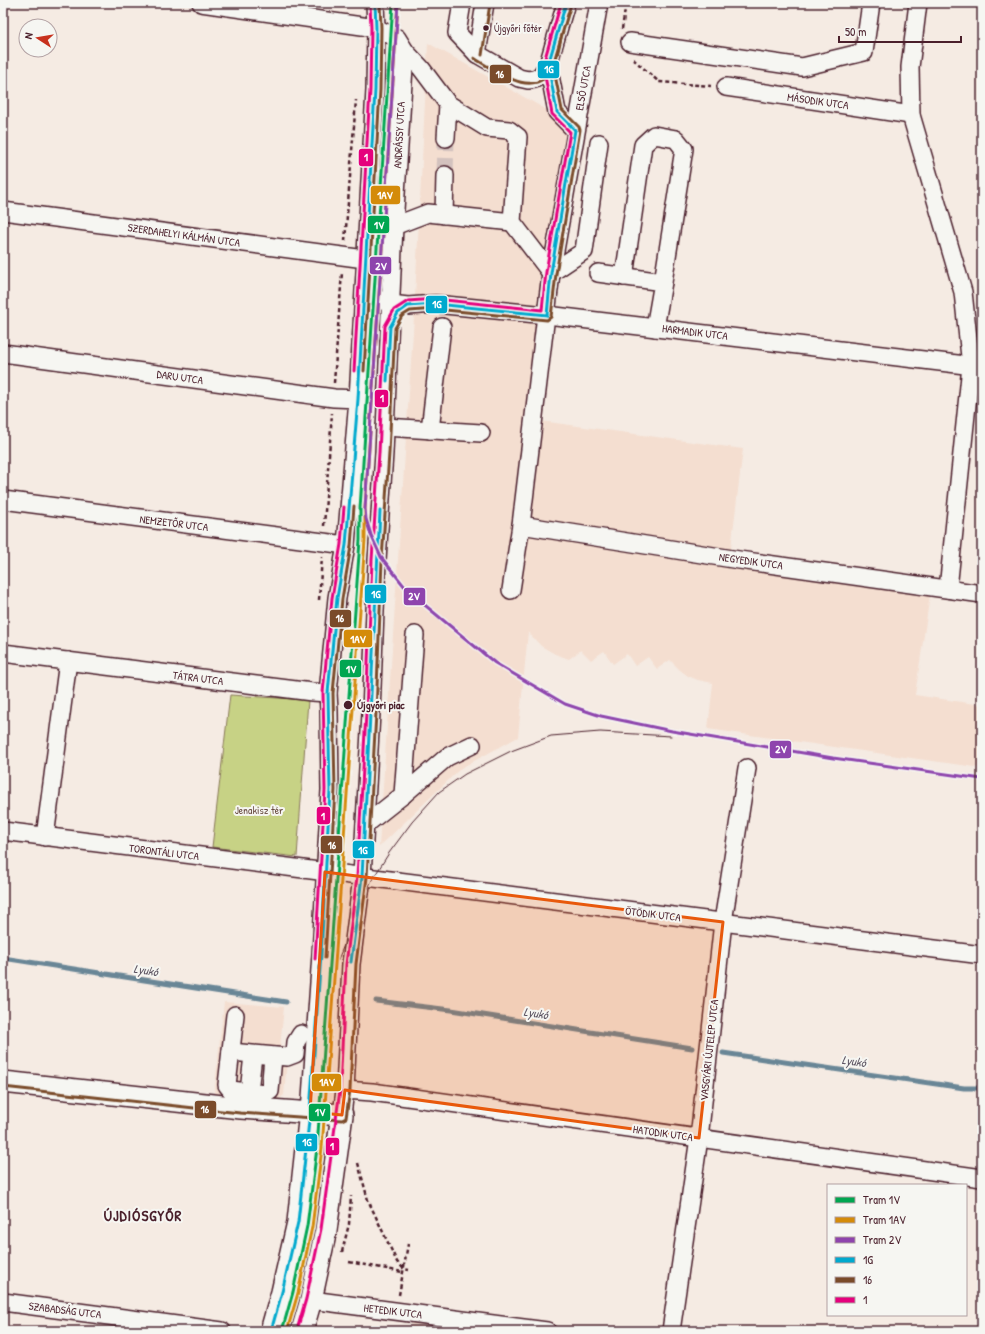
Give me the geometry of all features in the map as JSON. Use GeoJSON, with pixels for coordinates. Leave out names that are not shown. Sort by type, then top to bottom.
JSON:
{"type":"FeatureCollection","features":[{"type":"Feature","properties":{"kind":"main road"},"geometry":{"type":"LineString","coordinates":[[3,1082],[241,1108],[342,1115]]}},
{"type":"Feature","properties":{"kind":"main road"},"geometry":{"type":"LineString","coordinates":[[271,1331],[282,1292],[298,1222],[310,1112]]}},
{"type":"Feature","properties":{"kind":"main road","name":"ANDRÁSSY UTCA"},"geometry":{"type":"LineString","coordinates":[[302,1331],[311,1300],[326,1230],[342,1115]]}},
{"type":"Feature","properties":{"kind":"street"},"geometry":{"type":"LineString","coordinates":[[201,3],[376,28],[397,38],[405,51],[421,68],[448,104],[487,128],[509,130],[518,137],[512,222],[551,273],[584,251],[599,143]]}},
{"type":"Feature","properties":{"kind":"street"},"geometry":{"type":"LineString","coordinates":[[310,1112],[330,790],[328,693],[337,598],[346,544],[358,400],[375,90],[375,3]]}},
{"type":"Feature","properties":{"kind":"street"},"geometry":{"type":"LineString","coordinates":[[462,3],[457,34],[477,54],[510,74],[528,80],[535,79],[541,75],[548,65],[566,3]]}},
{"type":"Feature","properties":{"kind":"street"},"geometry":{"type":"LineString","coordinates":[[477,54],[485,3]]}},
{"type":"Feature","properties":{"kind":"street","name":"ELSŐ UTCA"},"geometry":{"type":"LineString","coordinates":[[511,590],[521,525],[551,273],[598,3]]}},
{"type":"Feature","properties":{"kind":"street"},"geometry":{"type":"LineString","coordinates":[[630,42],[802,67],[864,52],[871,3]]}},
{"type":"Feature","properties":{"kind":"street"},"geometry":{"type":"LineString","coordinates":[[918,3],[910,67],[911,115],[963,292],[976,366],[948,589]]}},
{"type":"Feature","properties":{"kind":"street","name":"ANDRÁSSY UTCA"},"geometry":{"type":"LineString","coordinates":[[342,1115],[351,964],[362,877],[394,226],[405,51]]}},
{"type":"Feature","properties":{"kind":"street"},"geometry":{"type":"LineString","coordinates":[[548,65],[557,112],[576,130]]}},
{"type":"Feature","properties":{"kind":"street","name":"MÁSODIK UTCA"},"geometry":{"type":"LineString","coordinates":[[726,87],[911,115]]}},
{"type":"Feature","properties":{"kind":"street"},"geometry":{"type":"LineString","coordinates":[[446,138],[448,104]]}},
{"type":"Feature","properties":{"kind":"street"},"geometry":{"type":"LineString","coordinates":[[624,277],[643,145],[654,135],[676,139],[684,149],[656,328]]}},
{"type":"Feature","properties":{"kind":"street"},"geometry":{"type":"LineString","coordinates":[[444,215],[445,176]]}},
{"type":"Feature","properties":{"kind":"street","name":"SZERDAHELYI KÁLMÁN UTCA"},"geometry":{"type":"LineString","coordinates":[[3,211],[365,259]]}},
{"type":"Feature","properties":{"kind":"street"},"geometry":{"type":"LineString","coordinates":[[394,226],[428,213],[512,222]]}},
{"type":"Feature","properties":{"kind":"street"},"geometry":{"type":"LineString","coordinates":[[598,273],[663,282]]}},
{"type":"Feature","properties":{"kind":"street","name":"HARMADIK UTCA"},"geometry":{"type":"LineString","coordinates":[[365,283],[374,296],[391,304],[408,306],[435,304],[547,315],[976,366]]}},
{"type":"Feature","properties":{"kind":"street"},"geometry":{"type":"LineString","coordinates":[[390,327],[398,313],[408,306]]}},
{"type":"Feature","properties":{"kind":"street"},"geometry":{"type":"LineString","coordinates":[[430,430],[442,327]]}},
{"type":"Feature","properties":{"kind":"street","name":"DARU UTCA"},"geometry":{"type":"LineString","coordinates":[[3,353],[358,400]]}},
{"type":"Feature","properties":{"kind":"street"},"geometry":{"type":"LineString","coordinates":[[385,427],[481,433]]}},
{"type":"Feature","properties":{"kind":"street","name":"NEMZETŐR UTCA"},"geometry":{"type":"LineString","coordinates":[[3,500],[346,544]]}},
{"type":"Feature","properties":{"kind":"street","name":"NEGYEDIK UTCA"},"geometry":{"type":"LineString","coordinates":[[521,525],[739,560],[982,594]]}},
{"type":"Feature","properties":{"kind":"street"},"geometry":{"type":"LineString","coordinates":[[403,795],[415,635]]}},
{"type":"Feature","properties":{"kind":"street","name":"TÁTRA UTCA"},"geometry":{"type":"LineString","coordinates":[[3,653],[328,693]]}},
{"type":"Feature","properties":{"kind":"street"},"geometry":{"type":"LineString","coordinates":[[45,837],[68,661]]}},
{"type":"Feature","properties":{"kind":"street"},"geometry":{"type":"LineString","coordinates":[[365,825],[448,757],[472,745]]}},
{"type":"Feature","properties":{"kind":"street","name":"VASGYÁRI ÚJTELEP UTCA"},"geometry":{"type":"LineString","coordinates":[[671,1331],[699,1138],[723,922],[747,768]]}},
{"type":"Feature","properties":{"kind":"street","name":"TORONTÁLI UTCA"},"geometry":{"type":"LineString","coordinates":[[3,831],[325,872]]}},
{"type":"Feature","properties":{"kind":"street","name":"ÖTÖDIK UTCA"},"geometry":{"type":"LineString","coordinates":[[325,872],[982,955]]}},
{"type":"Feature","properties":{"kind":"street"},"geometry":{"type":"LineString","coordinates":[[235,1015],[227,1085],[231,1090],[265,1094],[270,1091],[273,1057]]}},
{"type":"Feature","properties":{"kind":"street"},"geometry":{"type":"LineString","coordinates":[[230,1052],[273,1057],[287,1057],[295,1054],[296,1042],[301,1034]]}},
{"type":"Feature","properties":{"kind":"street"},"geometry":{"type":"LineString","coordinates":[[250,1092],[253,1055]]}},
{"type":"Feature","properties":{"kind":"street","name":"HATODIK UTCA"},"geometry":{"type":"LineString","coordinates":[[344,1090],[372,1092],[982,1178]]}},
{"type":"Feature","properties":{"kind":"street","name":"HETEDIK UTCA"},"geometry":{"type":"LineString","coordinates":[[311,1300],[547,1331]]}},
{"type":"Feature","properties":{"kind":"street","name":"SZABADSÁG UTCA"},"geometry":{"type":"LineString","coordinates":[[3,1302],[222,1331]]}},
{"type":"Feature","properties":{"kind":"path"},"geometry":{"type":"LineString","coordinates":[[334,382],[356,98]]}},
{"type":"Feature","properties":{"kind":"path"},"geometry":{"type":"LineString","coordinates":[[323,533],[332,409]]}},
{"type":"Feature","properties":{"kind":"path"},"geometry":{"type":"LineString","coordinates":[[358,1163],[368,1200],[397,1262],[404,1270]]}},
{"type":"Feature","properties":{"kind":"path"},"geometry":{"type":"LineString","coordinates":[[396,1311],[408,1244]]}},
{"type":"Feature","properties":{"kind":"path"},"geometry":{"type":"LineString","coordinates":[[349,1262],[409,1270]]}},
{"type":"Feature","properties":{"kind":"highlighted area"},"geometry":{"type":"Polygon","coordinates":[[[325,872],[723,922],[699,1138],[345,1090],[342,1115],[310,1112],[325,872]]]}},
{"type":"Feature","properties":{"kind":"shaded area"},"geometry":{"type":"Polygon","coordinates":[[[428,43],[547,110],[579,138],[541,421],[743,449],[729,565],[930,595],[915,695],[982,705],[982,768],[708,729],[713,683],[688,676],[670,660],[657,669],[648,657],[635,666],[627,654],[613,664],[604,651],[591,660],[581,650],[569,659],[555,654],[541,646],[528,632],[518,737],[461,768],[379,847],[414,317],[428,43]]]}},
{"type":"Feature","properties":{"kind":"shaded area"},"geometry":{"type":"Polygon","coordinates":[[[224,1002],[284,1007],[280,1047],[288,1047],[284,1095],[275,1102],[214,1095],[224,1002]]]}},
{"type":"Feature","properties":{"kind":"shaded area"},"geometry":{"type":"Polygon","coordinates":[[[412,1321],[479,1331],[410,1331],[412,1321]]]}},
{"type":"Feature","properties":{"kind":"green space","name":"Jenakisz tér"},"geometry":{"type":"Polygon","coordinates":[[[230,695],[308,700],[297,857],[212,847],[230,695]]]}},
{"type":"Feature","properties":{"kind":"waterway","name":"Lyukó"},"geometry":{"type":"LineString","coordinates":[[3,958],[286,1002]]}},
{"type":"Feature","properties":{"kind":"waterway","name":"Lyukó"},"geometry":{"type":"LineString","coordinates":[[376,1001],[451,1010],[692,1048]]}},
{"type":"Feature","properties":{"kind":"waterway","name":"Lyukó"},"geometry":{"type":"LineString","coordinates":[[723,1053],[964,1088],[982,1088]]}},
{"type":"Feature","properties":{"kind":"tunnel"},"geometry":{"type":"LineString","coordinates":[[445,175],[446,138]]}},
{"type":"Feature","properties":{"kind":"tram line","name":"1V"},"geometry":{"type":"LineString","coordinates":[[282,1331],[293,1292],[307,1226],[317,1148],[360,540],[360,509],[393,3]]}},
{"type":"Feature","properties":{"kind":"tram line","name":"1AV"},"geometry":{"type":"LineString","coordinates":[[287,1331],[298,1293],[312,1227],[322,1148],[365,540],[365,509],[398,3]]}},
{"type":"Feature","properties":{"kind":"tram line","name":"2V"},"geometry":{"type":"LineString","coordinates":[[398,3],[365,509],[366,519],[371,535],[381,557],[409,592],[495,663],[565,704],[601,716],[672,731],[833,758],[982,779]]}},
{"type":"Feature","properties":{"kind":"tram line"},"geometry":{"type":"LineString","coordinates":[[337,962],[372,880],[389,853],[412,822],[439,792],[465,774],[511,751],[551,736],[600,732],[671,736]]}},
{"type":"Feature","properties":{"kind":"transit line","name":"1"},"geometry":{"type":"LineString","coordinates":[[354,371],[370,90],[370,3]]}},
{"type":"Feature","properties":{"kind":"transit line","name":"1G"},"geometry":{"type":"LineString","coordinates":[[271,1331],[282,1292],[298,1222],[310,1112],[330,790],[328,693],[337,598],[346,545],[358,399],[375,90],[375,3]]}},
{"type":"Feature","properties":{"kind":"transit line","name":"16"},"geometry":{"type":"LineString","coordinates":[[364,371],[380,90],[380,3]]}},
{"type":"Feature","properties":{"kind":"transit line","name":"1"},"geometry":{"type":"LineString","coordinates":[[297,1330],[306,1299],[321,1229],[340,1090],[346,964],[357,877],[385,326],[394,310],[408,301],[435,299],[542,310],[546,272],[570,132],[552,114],[543,65],[561,3]]}},
{"type":"Feature","properties":{"kind":"transit line","name":"1G"},"geometry":{"type":"LineString","coordinates":[[566,3],[548,65],[557,112],[575,130]]}},
{"type":"Feature","properties":{"kind":"transit line","name":"16"},"geometry":{"type":"LineString","coordinates":[[482,55],[490,4]]}},
{"type":"Feature","properties":{"kind":"transit line","name":"16"},"geometry":{"type":"LineString","coordinates":[[3,1087],[240,1113],[342,1120],[346,1118],[350,1090],[356,964],[367,877],[395,328],[402,316],[410,311],[435,309],[547,320],[551,317],[556,274],[580,130],[579,127],[562,110],[553,65],[571,4]]}},
{"type":"Feature","properties":{"kind":"transit line","name":"16"},"geometry":{"type":"LineString","coordinates":[[474,58],[516,81],[527,83],[538,82],[547,76],[554,65],[561,38]]}},
{"type":"Feature","properties":{"kind":"transit line","name":"1G"},"geometry":{"type":"LineString","coordinates":[[547,315],[551,273],[575,130]]}},
{"type":"Feature","properties":{"kind":"transit line","name":"1G"},"geometry":{"type":"LineString","coordinates":[[387,381],[390,327],[398,313],[408,306],[435,304],[547,315]]}},
{"type":"Feature","properties":{"kind":"transit line","name":"16"},"geometry":{"type":"LineString","coordinates":[[325,958],[335,790],[333,693],[342,599],[351,546],[354,506]]}},
{"type":"Feature","properties":{"kind":"transit line","name":"1"},"geometry":{"type":"LineString","coordinates":[[315,959],[325,790],[323,693],[332,598],[341,544],[344,507]]}},
{"type":"Feature","properties":{"kind":"transit line","name":"1G"},"geometry":{"type":"LineString","coordinates":[[351,962],[362,877],[380,511]]}},
{"type":"Feature","properties":{"kind":"place","name":"Újgyőri főtér"},"geometry":{"type":"Point","coordinates":[486,28]}},
{"type":"Feature","properties":{"kind":"place","name":"Újgyőri piac"},"geometry":{"type":"Point","coordinates":[348,705]}},
{"type":"Feature","properties":{"kind":"district","name":"ÚJDIÓSGYŐR"},"geometry":{"type":"Point","coordinates":[143,1215]}}]}
